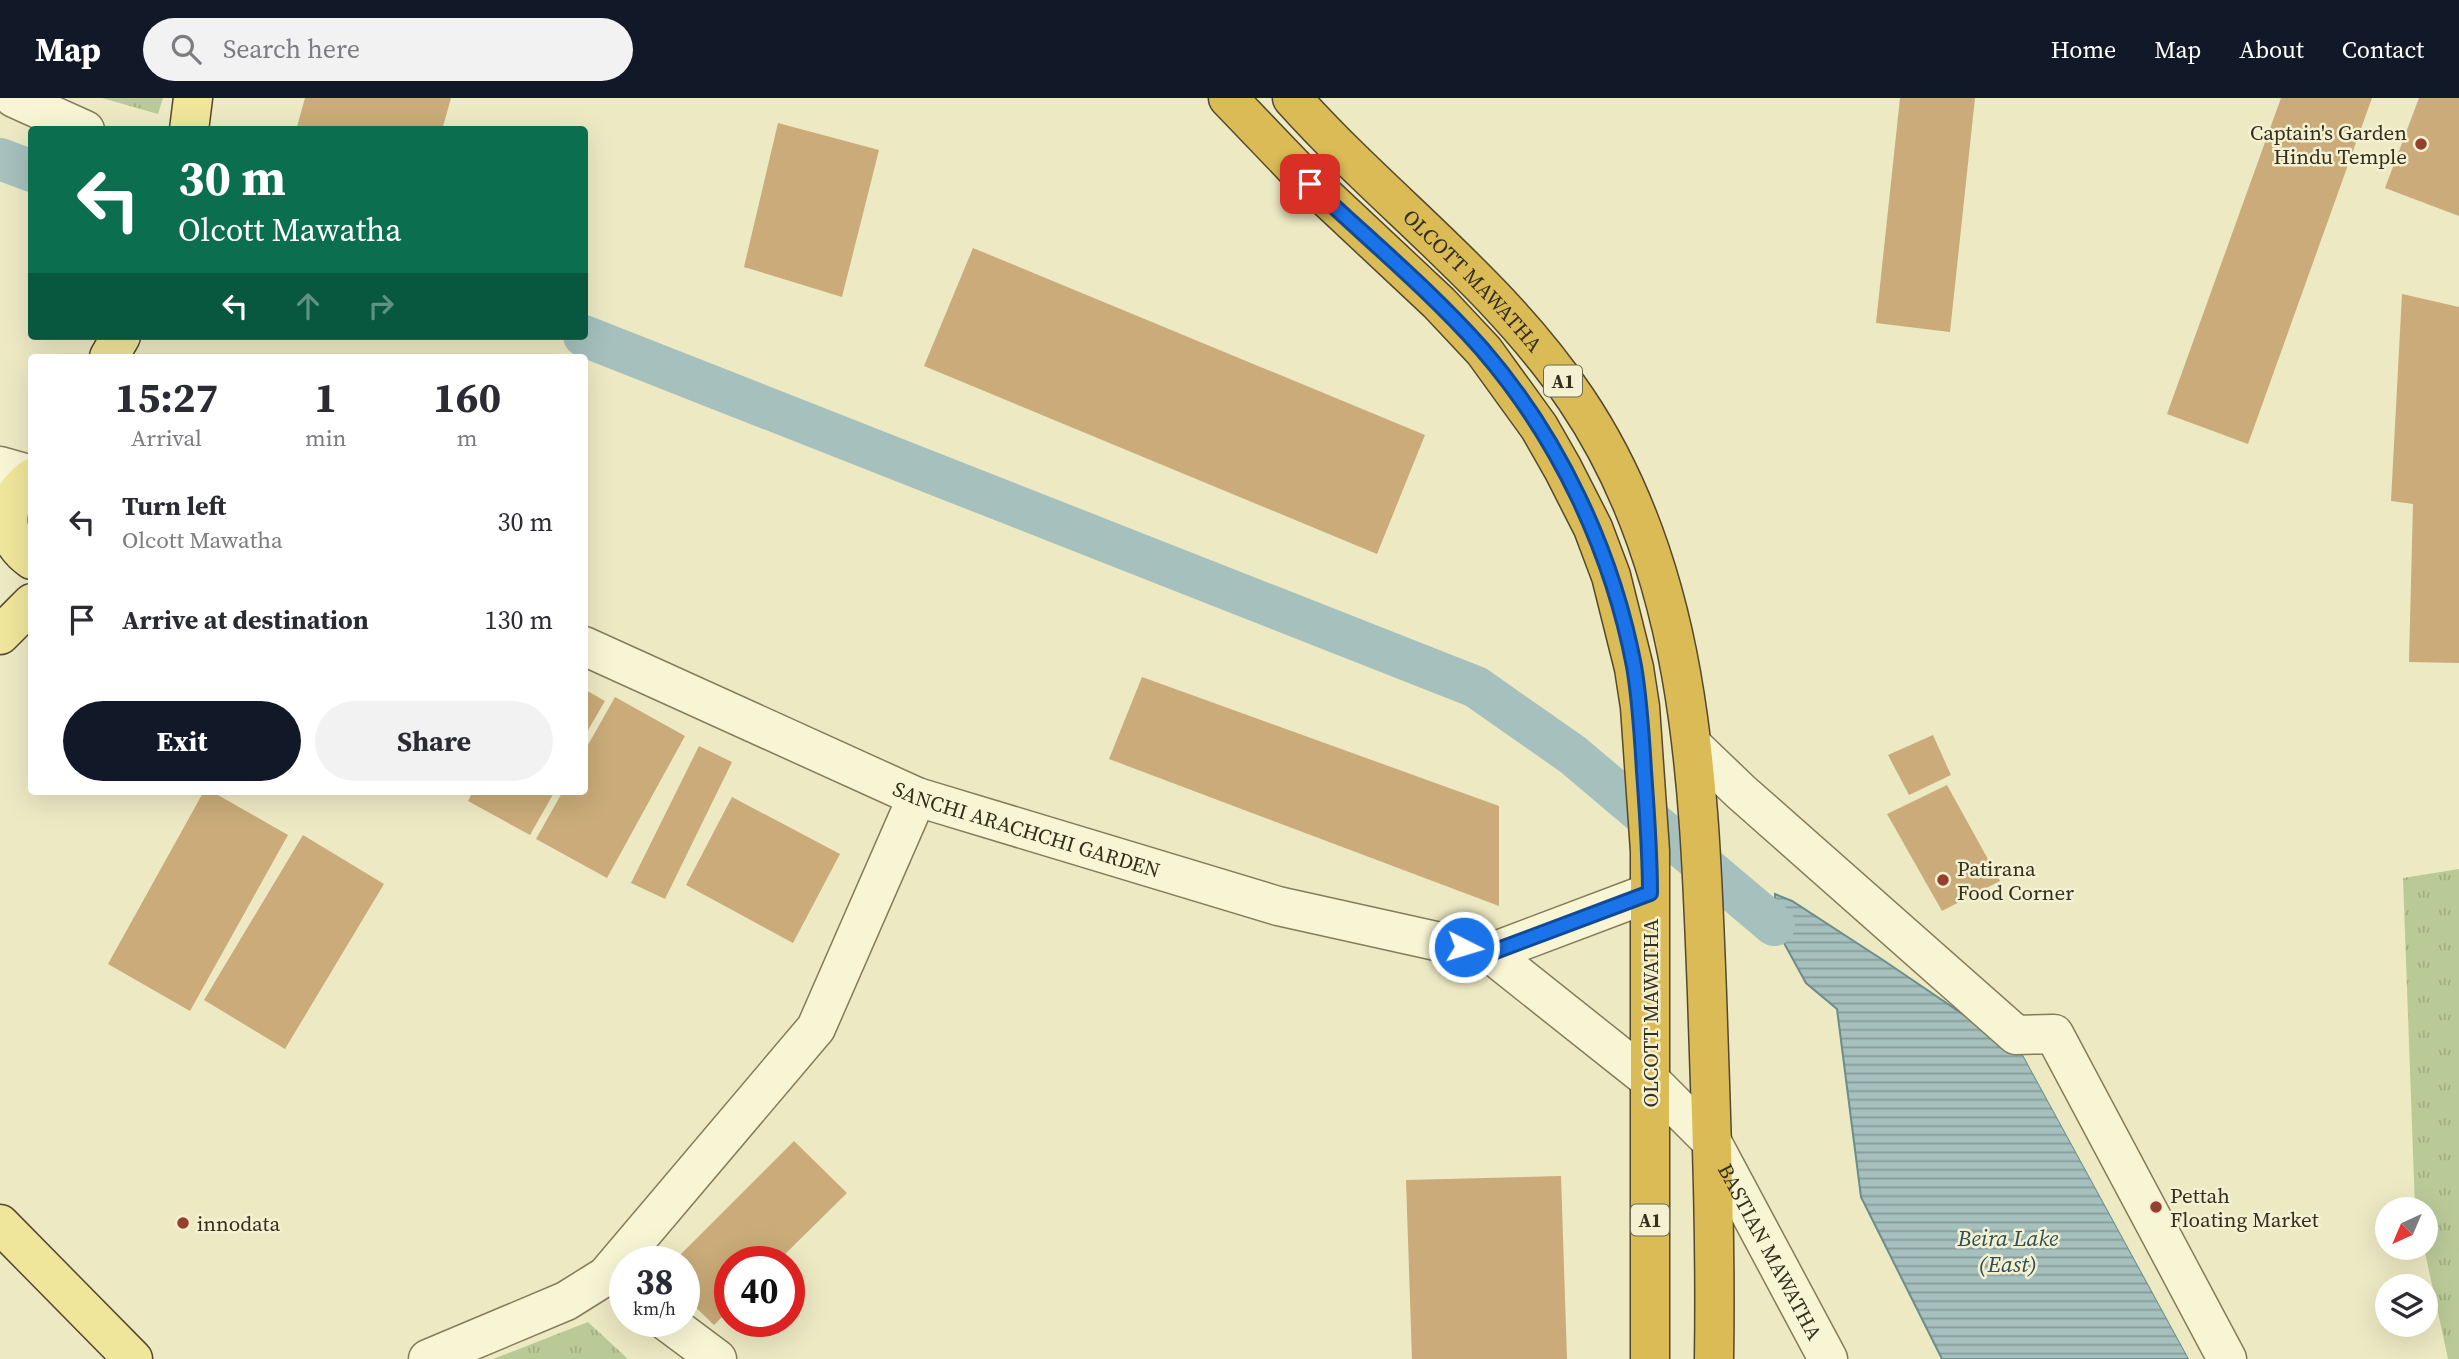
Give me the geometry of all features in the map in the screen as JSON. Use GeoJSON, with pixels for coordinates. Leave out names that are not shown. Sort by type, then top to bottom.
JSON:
{"type":"FeatureCollection","features":[{"type":"Feature","properties":{"kind":"highway","name":"OLCOTT MAWATHA"},"geometry":{"type":"LineString","coordinates":[[1228,98],[1295,168],[1439,303],[1483,351],[1517,396],[1557,459],[1593,528],[1611,576],[1624,623],[1640,707],[1650,851],[1650,1359]]}},
{"type":"Feature","properties":{"kind":"highway","name":"OLCOTT MAWATHA"},"geometry":{"type":"LineString","coordinates":[[1292,98],[1341,149],[1479,281],[1548,360],[1604,443],[1643,527],[1659,576],[1684,685],[1693,746],[1704,897],[1716,1244],[1714,1359]]}},
{"type":"Feature","properties":{"kind":"main road"},"geometry":{"type":"LineString","coordinates":[[190,126],[193,98]]}},
{"type":"Feature","properties":{"kind":"main road"},"geometry":{"type":"LineString","coordinates":[[10,539],[8,512],[12,498],[28,481]]}},
{"type":"Feature","properties":{"kind":"main road"},"geometry":{"type":"LineString","coordinates":[[0,635],[28,607]]}},
{"type":"Feature","properties":{"kind":"main road"},"geometry":{"type":"LineString","coordinates":[[0,1224],[133,1359]]}},
{"type":"Feature","properties":{"kind":"street"},"geometry":{"type":"LineString","coordinates":[[14,98],[76,126]]}},
{"type":"Feature","properties":{"kind":"street"},"geometry":{"type":"LineString","coordinates":[[0,466],[28,476]]}},
{"type":"Feature","properties":{"kind":"street","name":"SANCHI ARACHCHI GARDEN"},"geometry":{"type":"LineString","coordinates":[[588,648],[917,797],[1278,906],[1490,953],[1651,1081],[1712,1142]]}},
{"type":"Feature","properties":{"kind":"street"},"geometry":{"type":"LineString","coordinates":[[1693,746],[1741,792],[2016,1035],[2054,1034],[2227,1359]]}},
{"type":"Feature","properties":{"kind":"street"},"geometry":{"type":"LineString","coordinates":[[644,1246],[816,1028],[917,797]]}},
{"type":"Feature","properties":{"kind":"street"},"geometry":{"type":"LineString","coordinates":[[1490,953],[1650,893]]}},
{"type":"Feature","properties":{"kind":"street","name":"BASTIAN MAWATHA"},"geometry":{"type":"LineString","coordinates":[[1712,1142],[1828,1359]]}},
{"type":"Feature","properties":{"kind":"street"},"geometry":{"type":"LineString","coordinates":[[428,1359],[609,1285]]}},
{"type":"Feature","properties":{"kind":"street"},"geometry":{"type":"LineString","coordinates":[[687,1337],[716,1359]]}},
{"type":"Feature","properties":{"kind":"green space"},"geometry":{"type":"Polygon","coordinates":[[[102,98],[163,98],[158,114],[102,98]]]}},
{"type":"Feature","properties":{"kind":"green space"},"geometry":{"type":"Polygon","coordinates":[[[2459,869],[2459,1359],[2448,1359],[2438,1313],[2438,1274],[2430,1274],[2427,1260],[2438,1260],[2438,1197],[2415,1197],[2403,878],[2459,869]]]}},
{"type":"Feature","properties":{"kind":"green space"},"geometry":{"type":"Polygon","coordinates":[[[588,1322],[628,1359],[493,1359],[588,1322]]]}},
{"type":"Feature","properties":{"kind":"water","name":"Beira Lake (East)"},"geometry":{"type":"Polygon","coordinates":[[[1775,894],[1792,901],[1883,960],[2023,1055],[2189,1359],[1942,1359],[1861,1197],[1837,1009],[1806,983],[1774,925],[1775,894]]]}},
{"type":"Feature","properties":{"kind":"pier"},"geometry":{"type":"Polygon","coordinates":[[[2026,1053],[2193,1359],[2189,1359],[2023,1055],[2026,1053]]]}},
{"type":"Feature","properties":{"kind":"building"},"geometry":{"type":"Polygon","coordinates":[[[305,98],[451,98],[443,126],[297,126],[305,98]]]}},
{"type":"Feature","properties":{"kind":"building"},"geometry":{"type":"Polygon","coordinates":[[[1900,98],[1975,98],[1950,332],[1876,323],[1900,98]]]}},
{"type":"Feature","properties":{"kind":"building"},"geometry":{"type":"Polygon","coordinates":[[[2281,98],[2372,98],[2248,444],[2167,414],[2281,98]]]}},
{"type":"Feature","properties":{"kind":"building"},"geometry":{"type":"Polygon","coordinates":[[[2419,98],[2459,98],[2459,216],[2385,188],[2419,98]]]}},
{"type":"Feature","properties":{"kind":"building"},"geometry":{"type":"Polygon","coordinates":[[[778,123],[879,150],[842,297],[744,267],[778,123]]]}},
{"type":"Feature","properties":{"kind":"building"},"geometry":{"type":"Polygon","coordinates":[[[973,248],[1425,435],[1377,554],[924,366],[973,248]]]}},
{"type":"Feature","properties":{"kind":"building"},"geometry":{"type":"Polygon","coordinates":[[[2402,294],[2459,307],[2459,663],[2409,662],[2413,504],[2391,501],[2402,294]]]}},
{"type":"Feature","properties":{"kind":"building"},"geometry":{"type":"Polygon","coordinates":[[[1142,677],[1499,806],[1499,906],[1109,759],[1142,677]]]}},
{"type":"Feature","properties":{"kind":"building"},"geometry":{"type":"Polygon","coordinates":[[[588,691],[605,701],[588,730],[588,691]]]}},
{"type":"Feature","properties":{"kind":"building"},"geometry":{"type":"Polygon","coordinates":[[[615,697],[685,736],[607,878],[536,839],[561,795],[588,795],[588,745],[615,697]]]}},
{"type":"Feature","properties":{"kind":"building"},"geometry":{"type":"Polygon","coordinates":[[[1933,735],[1951,775],[1909,795],[1888,755],[1933,735]]]}},
{"type":"Feature","properties":{"kind":"building"},"geometry":{"type":"Polygon","coordinates":[[[699,746],[732,762],[665,899],[631,883],[699,746]]]}},
{"type":"Feature","properties":{"kind":"building"},"geometry":{"type":"Polygon","coordinates":[[[1947,785],[2000,881],[1942,911],[1887,814],[1947,785]]]}},
{"type":"Feature","properties":{"kind":"building"},"geometry":{"type":"Polygon","coordinates":[[[202,795],[218,795],[288,835],[190,1011],[108,964],[202,795]]]}},
{"type":"Feature","properties":{"kind":"building"},"geometry":{"type":"Polygon","coordinates":[[[471,795],[553,795],[530,835],[468,801],[471,795]]]}},
{"type":"Feature","properties":{"kind":"building"},"geometry":{"type":"Polygon","coordinates":[[[732,797],[840,854],[793,943],[686,885],[732,797]]]}},
{"type":"Feature","properties":{"kind":"building"},"geometry":{"type":"Polygon","coordinates":[[[303,835],[384,884],[285,1049],[204,1000],[303,835]]]}},
{"type":"Feature","properties":{"kind":"building"},"geometry":{"type":"Polygon","coordinates":[[[794,1141],[847,1193],[793,1246],[714,1246],[714,1325],[700,1311],[700,1246],[689,1246],[794,1141]]]}},
{"type":"Feature","properties":{"kind":"building"},"geometry":{"type":"Polygon","coordinates":[[[1561,1176],[1567,1359],[1412,1359],[1406,1180],[1561,1176]]]}},
{"type":"Feature","properties":{"kind":"waterway"},"geometry":{"type":"LineString","coordinates":[[0,159],[28,170]]}},
{"type":"Feature","properties":{"kind":"waterway"},"geometry":{"type":"LineString","coordinates":[[588,338],[1476,687],[1573,755],[1774,925]]}},
{"type":"Feature","properties":{"kind":"place","name":"Captain's Garden Hindu Temple"},"geometry":{"type":"Point","coordinates":[2421,144]}},
{"type":"Feature","properties":{"kind":"place","name":"Patirana Food Corner"},"geometry":{"type":"Point","coordinates":[1943,880]}},
{"type":"Feature","properties":{"kind":"place","name":"Pettah Floating Market"},"geometry":{"type":"Point","coordinates":[2156,1207]}},
{"type":"Feature","properties":{"kind":"place","name":"innodata"},"geometry":{"type":"Point","coordinates":[183,1223]}},
{"type":"Feature","properties":{"kind":"route"},"geometry":{"type":"LineString","coordinates":[[1310,184],[1439,303],[1483,351],[1539,427],[1593,528],[1611,576],[1634,668],[1640,707],[1650,851],[1650,893],[1490,953],[1464,947]]}}]}
